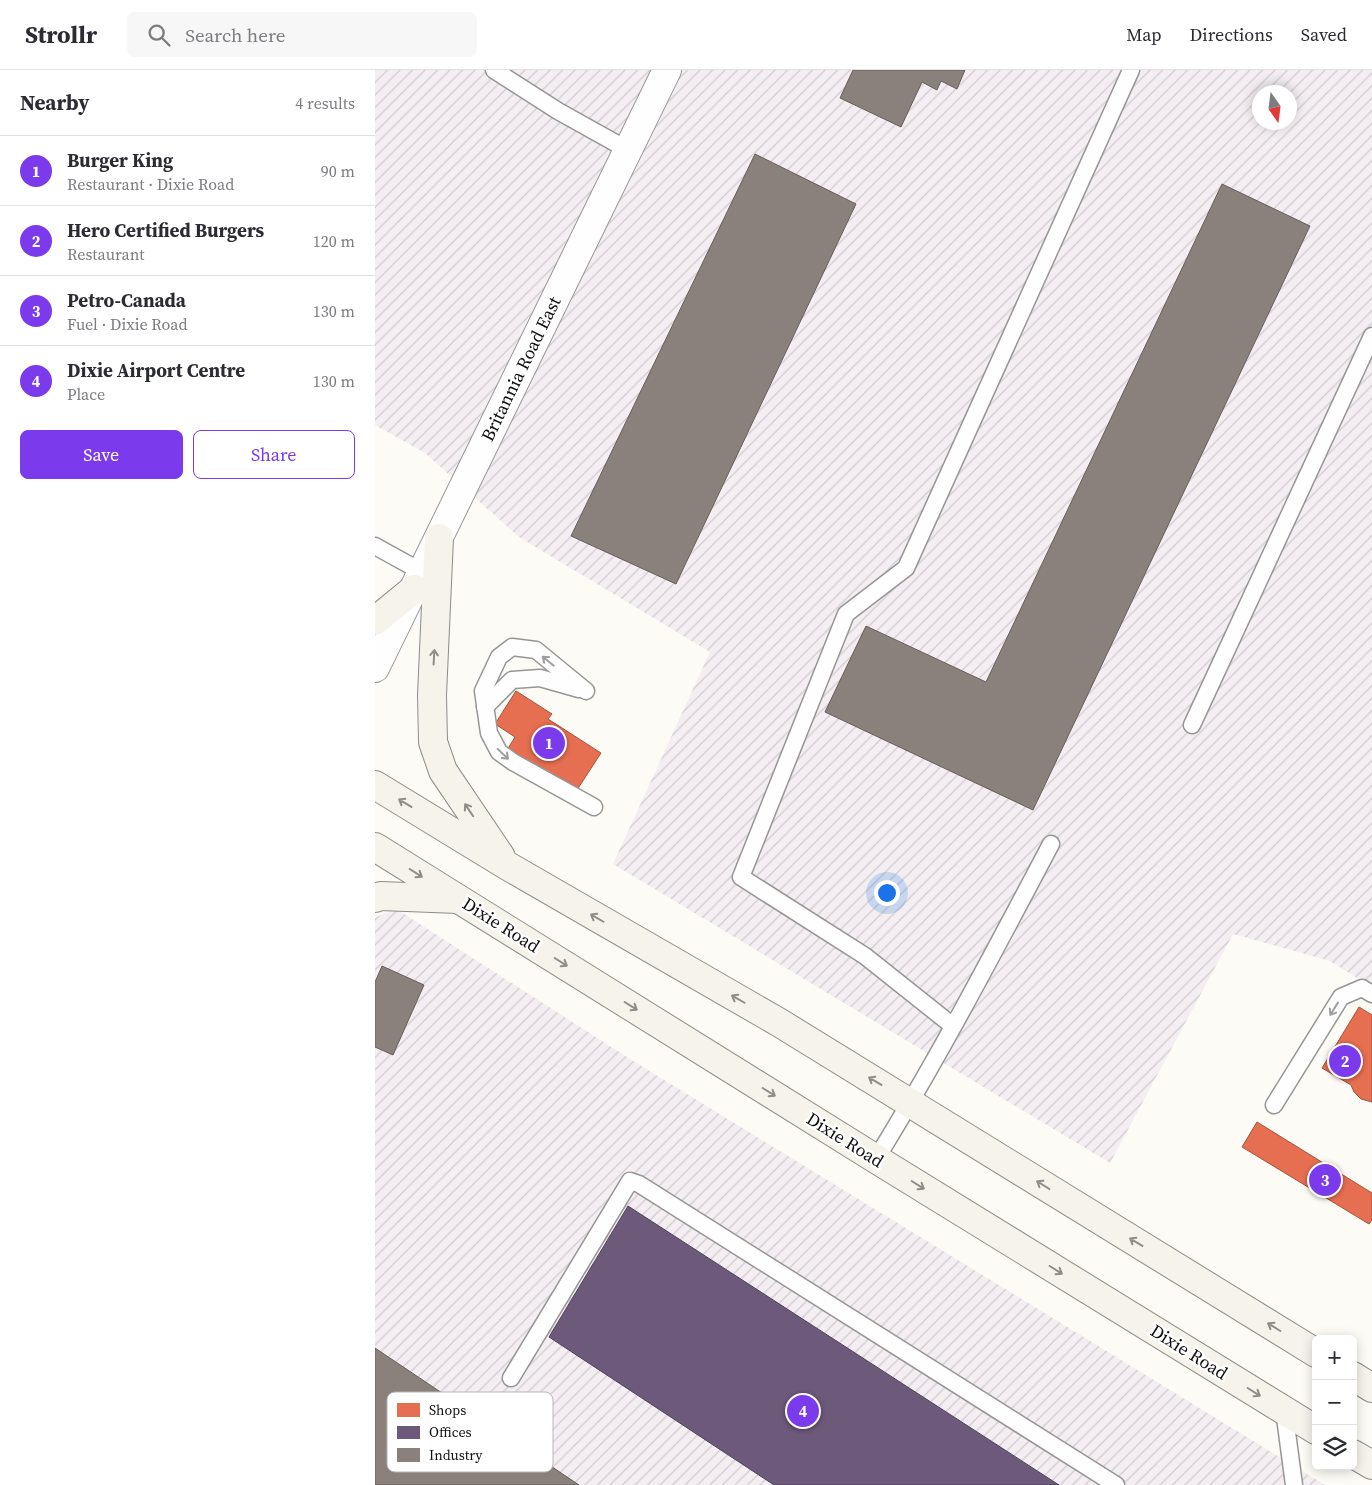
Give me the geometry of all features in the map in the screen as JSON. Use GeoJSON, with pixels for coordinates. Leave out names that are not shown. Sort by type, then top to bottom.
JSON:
{"type":"FeatureCollection","features":[{"type":"Feature","properties":{"kind":"main road"},"geometry":{"type":"LineString","coordinates":[[439,538],[432,695],[433,742],[443,771],[506,865]]}},
{"type":"Feature","properties":{"kind":"main road"},"geometry":{"type":"LineString","coordinates":[[375,621],[418,580]]}},
{"type":"Feature","properties":{"kind":"main road"},"geometry":{"type":"LineString","coordinates":[[375,785],[506,865],[780,1023],[1312,1351]]}},
{"type":"Feature","properties":{"kind":"main road","name":"Dixie Road"},"geometry":{"type":"LineString","coordinates":[[375,847],[876,1160],[1312,1428]]}},
{"type":"Feature","properties":{"kind":"main road"},"geometry":{"type":"LineString","coordinates":[[375,898],[381,896],[460,900]]}},
{"type":"Feature","properties":{"kind":"main road"},"geometry":{"type":"LineString","coordinates":[[1357,1379],[1372,1388]]}},
{"type":"Feature","properties":{"kind":"main road"},"geometry":{"type":"LineString","coordinates":[[1357,1456],[1372,1465]]}},
{"type":"Feature","properties":{"kind":"street","name":"Britannia Road East"},"geometry":{"type":"LineString","coordinates":[[375,668],[667,70]]}},
{"type":"Feature","properties":{"kind":"lane"},"geometry":{"type":"LineString","coordinates":[[494,70],[558,111],[628,150]]}},
{"type":"Feature","properties":{"kind":"lane"},"geometry":{"type":"LineString","coordinates":[[953,1026],[865,956],[741,877],[846,614],[906,568],[1131,70]]}},
{"type":"Feature","properties":{"kind":"lane"},"geometry":{"type":"LineString","coordinates":[[1192,725],[1372,336]]}},
{"type":"Feature","properties":{"kind":"lane"},"geometry":{"type":"LineString","coordinates":[[375,546],[418,580]]}},
{"type":"Feature","properties":{"kind":"lane"},"geometry":{"type":"LineString","coordinates":[[485,708],[512,680],[541,678],[586,691],[536,650],[512,647],[499,656],[483,691],[485,708],[489,733],[499,752],[513,762],[594,807]]}},
{"type":"Feature","properties":{"kind":"lane"},"geometry":{"type":"LineString","coordinates":[[876,1160],[911,1103],[985,970],[1051,844]]}},
{"type":"Feature","properties":{"kind":"lane"},"geometry":{"type":"LineString","coordinates":[[1274,1105],[1341,997],[1362,988],[1372,994]]}},
{"type":"Feature","properties":{"kind":"lane"},"geometry":{"type":"LineString","coordinates":[[511,1378],[630,1180],[1115,1485]]}},
{"type":"Feature","properties":{"kind":"lane"},"geometry":{"type":"LineString","coordinates":[[1284,1410],[1294,1485]]}},
{"type":"Feature","properties":{"kind":"shaded area"},"geometry":{"type":"Polygon","coordinates":[[[375,70],[1372,70],[1372,987],[1330,961],[1233,934],[1110,1163],[613,864],[710,652],[519,537],[425,453],[375,425],[375,70]]]}},
{"type":"Feature","properties":{"kind":"shaded area"},"geometry":{"type":"Polygon","coordinates":[[[395,908],[630,1059],[1325,1485],[375,1485],[375,918],[395,908]]]}},
{"type":"Feature","properties":{"kind":"building: Shops"},"geometry":{"type":"Polygon","coordinates":[[[516,691],[552,714],[548,719],[601,753],[575,793],[507,750],[515,737],[495,724],[516,691]]]}},
{"type":"Feature","properties":{"kind":"building: Shops"},"geometry":{"type":"Polygon","coordinates":[[[1359,1007],[1372,1015],[1372,1102],[1361,1099],[1354,1092],[1351,1085],[1322,1068],[1359,1007]]]}},
{"type":"Feature","properties":{"kind":"building: Shops"},"geometry":{"type":"Polygon","coordinates":[[[1257,1122],[1372,1193],[1372,1220],[1369,1224],[1242,1147],[1257,1122]]]}},
{"type":"Feature","properties":{"kind":"building: Offices"},"geometry":{"type":"Polygon","coordinates":[[[628,1206],[1059,1485],[774,1485],[549,1337],[628,1206]]]}},
{"type":"Feature","properties":{"kind":"building: Industry"},"geometry":{"type":"Polygon","coordinates":[[[853,70],[965,70],[957,89],[941,81],[937,90],[922,82],[901,127],[840,98],[853,70]]]}},
{"type":"Feature","properties":{"kind":"building: Industry"},"geometry":{"type":"Polygon","coordinates":[[[755,154],[856,204],[676,584],[571,536],[755,154]]]}},
{"type":"Feature","properties":{"kind":"building: Industry"},"geometry":{"type":"Polygon","coordinates":[[[1222,184],[1310,226],[1033,810],[825,712],[866,626],[986,682],[1222,184]]]}},
{"type":"Feature","properties":{"kind":"building: Industry"},"geometry":{"type":"Polygon","coordinates":[[[382,966],[424,985],[393,1055],[375,1047],[375,982],[382,966]]]}},
{"type":"Feature","properties":{"kind":"building: Industry"},"geometry":{"type":"Polygon","coordinates":[[[375,1348],[441,1392],[387,1392],[387,1472],[553,1472],[553,1468],[579,1485],[375,1485],[375,1348]]]}},
{"type":"Feature","properties":{"kind":"place","name":"Burger King"},"geometry":{"type":"Point","coordinates":[549,743]}},
{"type":"Feature","properties":{"kind":"place","name":"Hero Certified Burgers"},"geometry":{"type":"Point","coordinates":[1345,1061]}},
{"type":"Feature","properties":{"kind":"place","name":"Petro-Canada"},"geometry":{"type":"Point","coordinates":[1325,1180]}},
{"type":"Feature","properties":{"kind":"place","name":"Dixie Airport Centre"},"geometry":{"type":"Point","coordinates":[803,1411]}}]}
